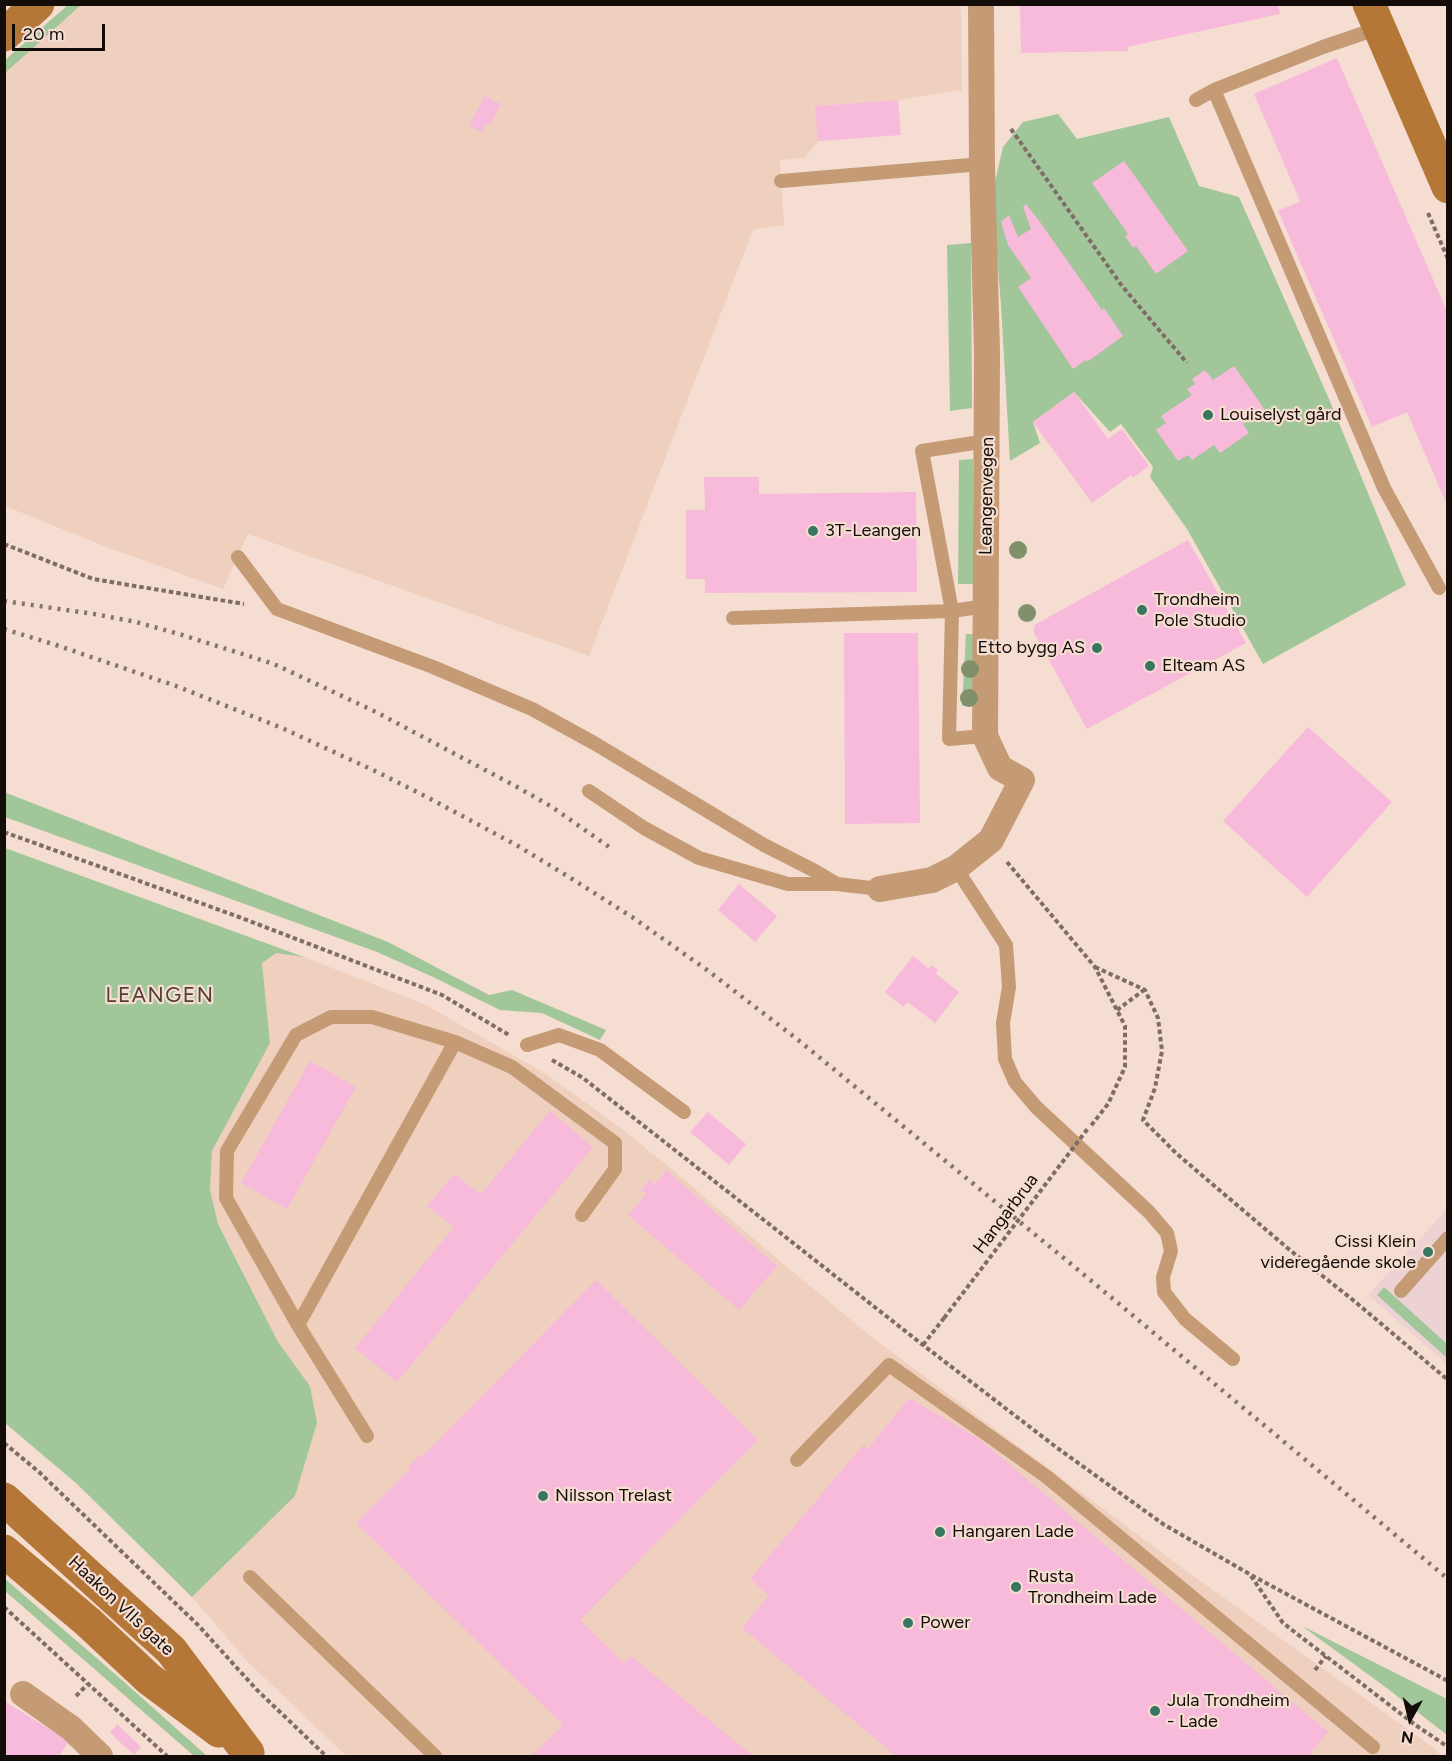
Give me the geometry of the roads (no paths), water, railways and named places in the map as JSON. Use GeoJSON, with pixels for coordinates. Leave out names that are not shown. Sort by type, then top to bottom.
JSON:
{"type":"FeatureCollection","features":[{"type":"Feature","properties":{"kind":"main road"},"geometry":{"type":"LineString","coordinates":[[1374,16],[1448,187]]}},
{"type":"Feature","properties":{"kind":"main road","name":"Haakon VIIs gate"},"geometry":{"type":"LineString","coordinates":[[4,1499],[171,1650],[250,1755]]}},
{"type":"Feature","properties":{"kind":"main road","name":"Haakon VIIs gate"},"geometry":{"type":"LineString","coordinates":[[4,1551],[88,1622],[149,1680],[250,1755]]}},
{"type":"Feature","properties":{"kind":"street","name":"Leangenvegen"},"geometry":{"type":"LineString","coordinates":[[880,889],[932,880],[956,868],[991,840],[1022,780],[1000,768],[985,736],[987,352],[981,4]]}},
{"type":"Feature","properties":{"kind":"street"},"geometry":{"type":"LineString","coordinates":[[23,1694],[71,1728],[100,1756]]}},
{"type":"Feature","properties":{"kind":"lane"},"geometry":{"type":"LineString","coordinates":[[1196,100],[1214,90],[1323,47],[1374,16]]}},
{"type":"Feature","properties":{"kind":"lane"},"geometry":{"type":"LineString","coordinates":[[1214,90],[1384,488],[1439,588]]}},
{"type":"Feature","properties":{"kind":"lane"},"geometry":{"type":"LineString","coordinates":[[781,181],[982,164]]}},
{"type":"Feature","properties":{"kind":"lane"},"geometry":{"type":"LineString","coordinates":[[985,736],[949,739],[952,610],[922,451],[987,441]]}},
{"type":"Feature","properties":{"kind":"lane"},"geometry":{"type":"LineString","coordinates":[[238,557],[277,609],[433,667],[532,709],[594,743],[764,845],[837,884]]}},
{"type":"Feature","properties":{"kind":"lane"},"geometry":{"type":"LineString","coordinates":[[733,618],[952,610],[986,606]]}},
{"type":"Feature","properties":{"kind":"lane"},"geometry":{"type":"LineString","coordinates":[[589,791],[644,828],[699,858],[788,884],[837,884],[880,889]]}},
{"type":"Feature","properties":{"kind":"lane"},"geometry":{"type":"LineString","coordinates":[[956,868],[1006,945],[1009,987],[1003,1023],[1005,1059],[1015,1082],[1043,1114],[1149,1212],[1167,1233],[1172,1251],[1163,1277],[1164,1292],[1185,1318],[1233,1359]]}},
{"type":"Feature","properties":{"kind":"lane"},"geometry":{"type":"LineString","coordinates":[[367,1436],[298,1324],[226,1198],[227,1151],[296,1035],[331,1017],[372,1017],[456,1041],[512,1067],[615,1143],[615,1169],[582,1215]]}},
{"type":"Feature","properties":{"kind":"lane"},"geometry":{"type":"LineString","coordinates":[[526,1045],[559,1035],[600,1050],[684,1112]]}},
{"type":"Feature","properties":{"kind":"lane"},"geometry":{"type":"LineString","coordinates":[[298,1324],[456,1041]]}},
{"type":"Feature","properties":{"kind":"lane"},"geometry":{"type":"LineString","coordinates":[[1401,1291],[1448,1238]]}},
{"type":"Feature","properties":{"kind":"lane"},"geometry":{"type":"LineString","coordinates":[[797,1460],[889,1365],[1047,1477],[1373,1747]]}},
{"type":"Feature","properties":{"kind":"lane"},"geometry":{"type":"LineString","coordinates":[[250,1577],[435,1756]]}},
{"type":"Feature","properties":{"kind":"railway"},"geometry":{"type":"LineString","coordinates":[[4,601],[136,622],[274,664],[376,712],[519,788],[552,807],[612,849]]}},
{"type":"Feature","properties":{"kind":"railway"},"geometry":{"type":"LineString","coordinates":[[4,629],[176,686],[282,728],[375,771],[518,846],[632,917],[707,970],[797,1039],[1088,1278],[1448,1579]]}},
{"type":"Feature","properties":{"kind":"place","name":"Louiselyst gård"},"geometry":{"type":"Point","coordinates":[1208,415]}},
{"type":"Feature","properties":{"kind":"place","name":"3T-Leangen"},"geometry":{"type":"Point","coordinates":[813,531]}},
{"type":"Feature","properties":{"kind":"place","name":"Trondheim Pole Studio"},"geometry":{"type":"Point","coordinates":[1142,610]}},
{"type":"Feature","properties":{"kind":"place","name":"Etto bygg AS"},"geometry":{"type":"Point","coordinates":[1097,648]}},
{"type":"Feature","properties":{"kind":"place","name":"Elteam AS"},"geometry":{"type":"Point","coordinates":[1150,666]}},
{"type":"Feature","properties":{"kind":"place","name":"Cissi Klein videregående skole"},"geometry":{"type":"Point","coordinates":[1428,1252]}},
{"type":"Feature","properties":{"kind":"place","name":"Nilsson Trelast"},"geometry":{"type":"Point","coordinates":[543,1496]}},
{"type":"Feature","properties":{"kind":"place","name":"Hangaren Lade"},"geometry":{"type":"Point","coordinates":[940,1532]}},
{"type":"Feature","properties":{"kind":"place","name":"Rusta Trondheim Lade"},"geometry":{"type":"Point","coordinates":[1016,1587]}},
{"type":"Feature","properties":{"kind":"place","name":"Power"},"geometry":{"type":"Point","coordinates":[908,1623]}},
{"type":"Feature","properties":{"kind":"place","name":"Jula Trondheim - Lade"},"geometry":{"type":"Point","coordinates":[1155,1711]}},
{"type":"Feature","properties":{"kind":"district","name":"LEANGEN"},"geometry":{"type":"Point","coordinates":[160,996]}}]}
